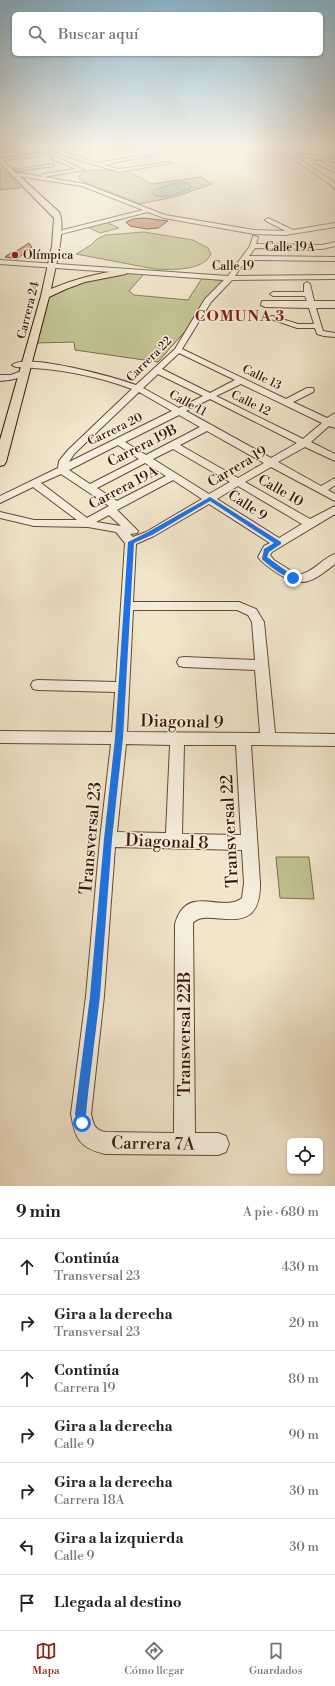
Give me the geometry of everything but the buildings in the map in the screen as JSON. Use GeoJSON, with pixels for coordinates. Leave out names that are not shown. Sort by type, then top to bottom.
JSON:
{"type":"FeatureCollection","features":[{"type":"Feature","properties":{"kind":"main road","name":"Carrera 24"},"geometry":{"type":"LineString","coordinates":[[0,462],[45,296],[53,216],[39,201]]}},
{"type":"Feature","properties":{"kind":"main road","name":"Carrera 24"},"geometry":{"type":"LineString","coordinates":[[38,288],[56,246],[58,218],[56,214],[43,201]]}},
{"type":"Feature","properties":{"kind":"main road"},"geometry":{"type":"LineString","coordinates":[[45,296],[71,283],[93,277],[123,272]]}},
{"type":"Feature","properties":{"kind":"main road"},"geometry":{"type":"LineString","coordinates":[[12,380],[17,361]]}},
{"type":"Feature","properties":{"kind":"street"},"geometry":{"type":"LineString","coordinates":[[126,201],[171,217],[254,232],[295,235],[335,226]]}},
{"type":"Feature","properties":{"kind":"street"},"geometry":{"type":"LineString","coordinates":[[57,231],[70,230],[149,210]]}},
{"type":"Feature","properties":{"kind":"street"},"geometry":{"type":"LineString","coordinates":[[268,220],[315,246],[318,258]]}},
{"type":"Feature","properties":{"kind":"street"},"geometry":{"type":"LineString","coordinates":[[322,228],[329,231]]}},
{"type":"Feature","properties":{"kind":"street","name":"Carrera 22"},"geometry":{"type":"LineString","coordinates":[[62,470],[64,461],[71,452],[178,350],[208,301],[230,278],[253,246],[256,237]]}},
{"type":"Feature","properties":{"kind":"street"},"geometry":{"type":"LineString","coordinates":[[253,246],[315,246],[335,244]]}},
{"type":"Feature","properties":{"kind":"street"},"geometry":{"type":"LineString","coordinates":[[296,246],[310,304],[318,326],[321,333],[331,335]]}},
{"type":"Feature","properties":{"kind":"street","name":"Calle 19A"},"geometry":{"type":"LineString","coordinates":[[244,258],[303,275],[318,258],[335,258]]}},
{"type":"Feature","properties":{"kind":"street","name":"Calle 19"},"geometry":{"type":"LineString","coordinates":[[0,261],[132,272],[230,278],[303,275],[335,277]]}},
{"type":"Feature","properties":{"kind":"street","name":"Calle 19"},"geometry":{"type":"LineString","coordinates":[[83,268],[132,272]]}},
{"type":"Feature","properties":{"kind":"street"},"geometry":{"type":"LineString","coordinates":[[273,294],[308,294]]}},
{"type":"Feature","properties":{"kind":"street"},"geometry":{"type":"LineString","coordinates":[[310,304],[265,304],[265,303],[310,304],[335,305]]}},
{"type":"Feature","properties":{"kind":"street"},"geometry":{"type":"LineString","coordinates":[[272,318],[296,326],[318,326]]}},
{"type":"Feature","properties":{"kind":"street","name":"Calle 13"},"geometry":{"type":"LineString","coordinates":[[178,350],[287,402],[333,421]]}},
{"type":"Feature","properties":{"kind":"street","name":"Calle 11"},"geometry":{"type":"LineString","coordinates":[[17,361],[25,369],[72,369],[137,388],[335,498]]}},
{"type":"Feature","properties":{"kind":"street"},"geometry":{"type":"LineString","coordinates":[[0,378],[12,380],[25,369]]}},
{"type":"Feature","properties":{"kind":"street","name":"Calle 12"},"geometry":{"type":"LineString","coordinates":[[157,370],[335,458]]}},
{"type":"Feature","properties":{"kind":"street","name":"Carrera 20"},"geometry":{"type":"LineString","coordinates":[[0,500],[242,380]]}},
{"type":"Feature","properties":{"kind":"street"},"geometry":{"type":"LineString","coordinates":[[287,402],[310,390]]}},
{"type":"Feature","properties":{"kind":"street","name":"Carrera 19"},"geometry":{"type":"LineString","coordinates":[[132,536],[150,534],[304,443],[333,421]]}},
{"type":"Feature","properties":{"kind":"street","name":"Carrera 19B"},"geometry":{"type":"LineString","coordinates":[[90,488],[207,427]]}},
{"type":"Feature","properties":{"kind":"street","name":"Calle 9"},"geometry":{"type":"LineString","coordinates":[[119,442],[279,543]]}},
{"type":"Feature","properties":{"kind":"street","name":"Calle 10"},"geometry":{"type":"LineString","coordinates":[[173,445],[312,524]]}},
{"type":"Feature","properties":{"kind":"street"},"geometry":{"type":"LineString","coordinates":[[62,470],[90,488],[114,508],[132,536]]}},
{"type":"Feature","properties":{"kind":"street","name":"Carrera 19A"},"geometry":{"type":"LineString","coordinates":[[86,524],[173,476]]}},
{"type":"Feature","properties":{"kind":"street"},"geometry":{"type":"LineString","coordinates":[[321,490],[335,481]]}},
{"type":"Feature","properties":{"kind":"street"},"geometry":{"type":"LineString","coordinates":[[34,483],[86,524]]}},
{"type":"Feature","properties":{"kind":"street"},"geometry":{"type":"LineString","coordinates":[[335,508],[312,524],[265,552],[264,557],[270,563],[293,578],[301,579],[307,577],[335,558]]}},
{"type":"Feature","properties":{"kind":"street"},"geometry":{"type":"LineString","coordinates":[[0,515],[34,523],[86,524],[120,529],[132,536]]}},
{"type":"Feature","properties":{"kind":"street","name":"Transversal 23"},"geometry":{"type":"LineString","coordinates":[[89,1136],[84,1130],[81,1114],[95,996],[108,839],[119,738],[121,687],[132,536]]}},
{"type":"Feature","properties":{"kind":"street"},"geometry":{"type":"LineString","coordinates":[[127,606],[239,606],[252,612],[258,622],[268,740]]}},
{"type":"Feature","properties":{"kind":"street"},"geometry":{"type":"LineString","coordinates":[[184,662],[262,665]]}},
{"type":"Feature","properties":{"kind":"street"},"geometry":{"type":"LineString","coordinates":[[38,685],[121,687]]}},
{"type":"Feature","properties":{"kind":"street","name":"Diagonal 9"},"geometry":{"type":"LineString","coordinates":[[0,737],[335,740]]}},
{"type":"Feature","properties":{"kind":"street"},"geometry":{"type":"LineString","coordinates":[[174,841],[177,739]]}},
{"type":"Feature","properties":{"kind":"street","name":"Transversal 22"},"geometry":{"type":"LineString","coordinates":[[184,924],[186,917],[193,911],[235,910],[246,906],[252,895],[243,740]]}},
{"type":"Feature","properties":{"kind":"street","name":"Diagonal 8"},"geometry":{"type":"LineString","coordinates":[[108,839],[250,843]]}},
{"type":"Feature","properties":{"kind":"street","name":"Transversal 22B"},"geometry":{"type":"LineString","coordinates":[[184,924],[185,1144]]}},
{"type":"Feature","properties":{"kind":"street","name":"Carrera 7A"},"geometry":{"type":"LineString","coordinates":[[89,1136],[95,1141],[105,1143],[218,1144]]}},
{"type":"Feature","properties":{"kind":"green space"},"geometry":{"type":"Polygon","coordinates":[[[133,201],[153,201],[140,204],[133,201]]]}},
{"type":"Feature","properties":{"kind":"green space"},"geometry":{"type":"Polygon","coordinates":[[[106,222],[119,228],[100,233],[87,227],[106,222]]]}},
{"type":"Feature","properties":{"kind":"green space"},"geometry":{"type":"Polygon","coordinates":[[[144,232],[193,240],[208,248],[211,254],[202,264],[178,269],[155,269],[76,254],[91,245],[97,239],[106,235],[144,232]]]}},
{"type":"Feature","properties":{"kind":"green space"},"geometry":{"type":"Polygon","coordinates":[[[128,273],[144,274],[129,291],[134,295],[188,300],[202,278],[225,281],[194,321],[158,362],[75,350],[74,342],[36,343],[49,296],[87,280],[108,275],[128,273]]]}},
{"type":"Feature","properties":{"kind":"green space"},"geometry":{"type":"Polygon","coordinates":[[[276,857],[309,857],[314,899],[280,898],[276,857]]]}},
{"type":"Feature","properties":{"kind":"place","name":"Olímpica"},"geometry":{"type":"Point","coordinates":[15,255]}},
{"type":"Feature","properties":{"kind":"district","name":"COMUNA 3"},"geometry":{"type":"Point","coordinates":[240,316]}},
{"type":"Feature","properties":{"kind":"route"},"geometry":{"type":"LineString","coordinates":[[82,1123],[82,1094],[95,996],[108,839],[119,738],[131,542],[150,534],[210,499],[279,543],[266,551],[264,557],[270,563],[293,578]]}}]}
